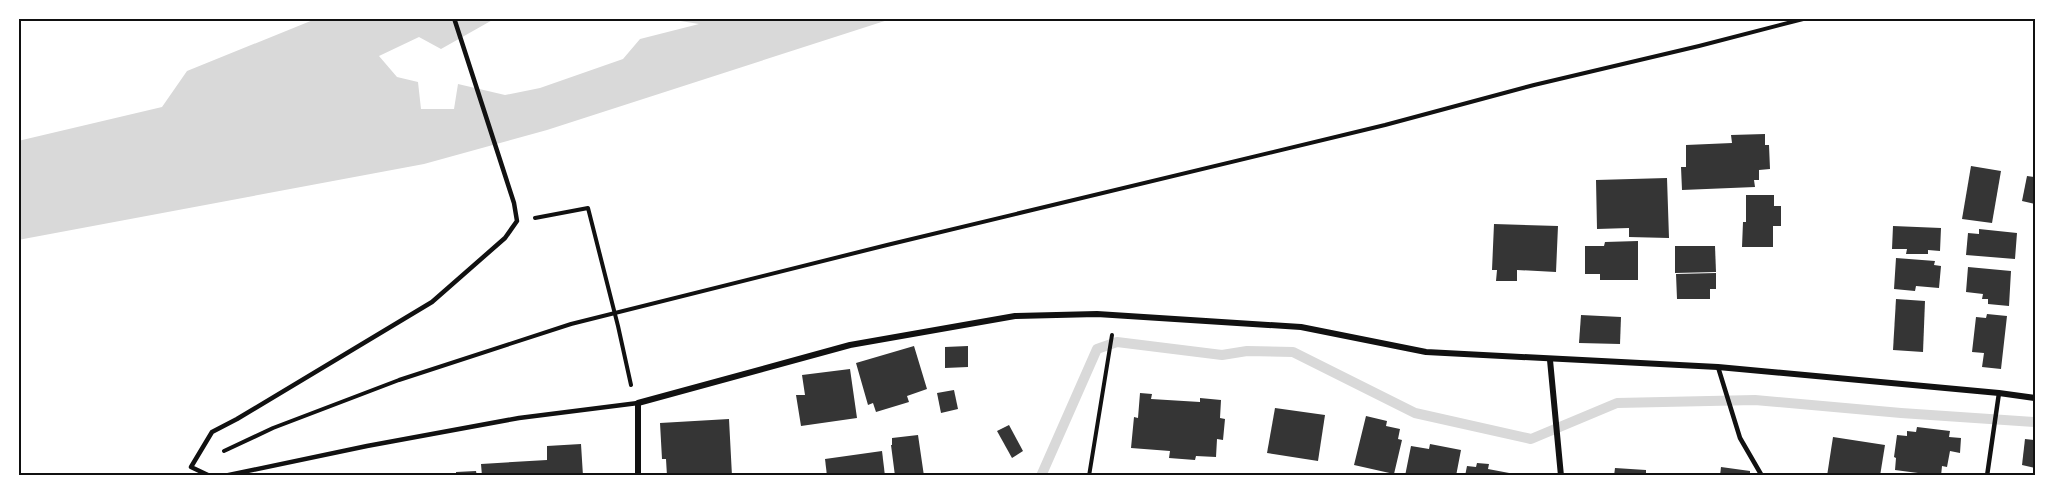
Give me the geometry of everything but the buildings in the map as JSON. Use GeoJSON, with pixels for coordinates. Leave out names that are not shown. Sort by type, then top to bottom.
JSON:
{"type":"FeatureCollection","features":[{"type":"Feature","properties":{"kind":"street"},"geometry":{"type":"LineString","coordinates":[[638,476],[638,403],[850,345],[1016,316],[1097,314],[1301,327],[1426,352],[1550,360],[1637,361],[1718,367],[2035,398]]}},
{"type":"Feature","properties":{"kind":"street"},"geometry":{"type":"LineString","coordinates":[[1550,360],[1561,476]]}},
{"type":"Feature","properties":{"kind":"lane"},"geometry":{"type":"LineString","coordinates":[[210,476],[191,467],[212,432],[432,302],[505,238],[517,221],[514,203],[453,18]]}},
{"type":"Feature","properties":{"kind":"lane"},"geometry":{"type":"LineString","coordinates":[[1718,367],[1740,438],[1762,476]]}},
{"type":"Feature","properties":{"kind":"lane"},"geometry":{"type":"LineString","coordinates":[[1987,476],[1999,393]]}},
{"type":"Feature","properties":{"kind":"lane"},"geometry":{"type":"LineString","coordinates":[[224,476],[367,446],[519,418],[638,403]]}},
{"type":"Feature","properties":{"kind":"path"},"geometry":{"type":"LineString","coordinates":[[191,467],[273,428],[399,380],[571,324],[1807,18]]}},
{"type":"Feature","properties":{"kind":"path"},"geometry":{"type":"LineString","coordinates":[[517,221],[588,208],[632,391]]}},
{"type":"Feature","properties":{"kind":"path"},"geometry":{"type":"LineString","coordinates":[[1089,476],[1115,315]]}},
{"type":"Feature","properties":{"kind":"shaded area"},"geometry":{"type":"Polygon","coordinates":[[[318,18],[496,18],[441,49],[419,37],[379,56],[397,77],[418,82],[421,109],[454,109],[458,84],[505,95],[540,88],[623,59],[640,39],[699,24],[662,18],[894,18],[547,130],[424,164],[18,240],[18,141],[162,107],[187,71],[318,18]]]}},
{"type":"Feature","properties":{"kind":"waterway"},"geometry":{"type":"LineString","coordinates":[[1041,476],[1097,349],[1117,342],[1222,355],[1247,351],[1293,352],[1415,413],[1531,439],[1617,403],[1755,400],[2035,422]]}}]}
